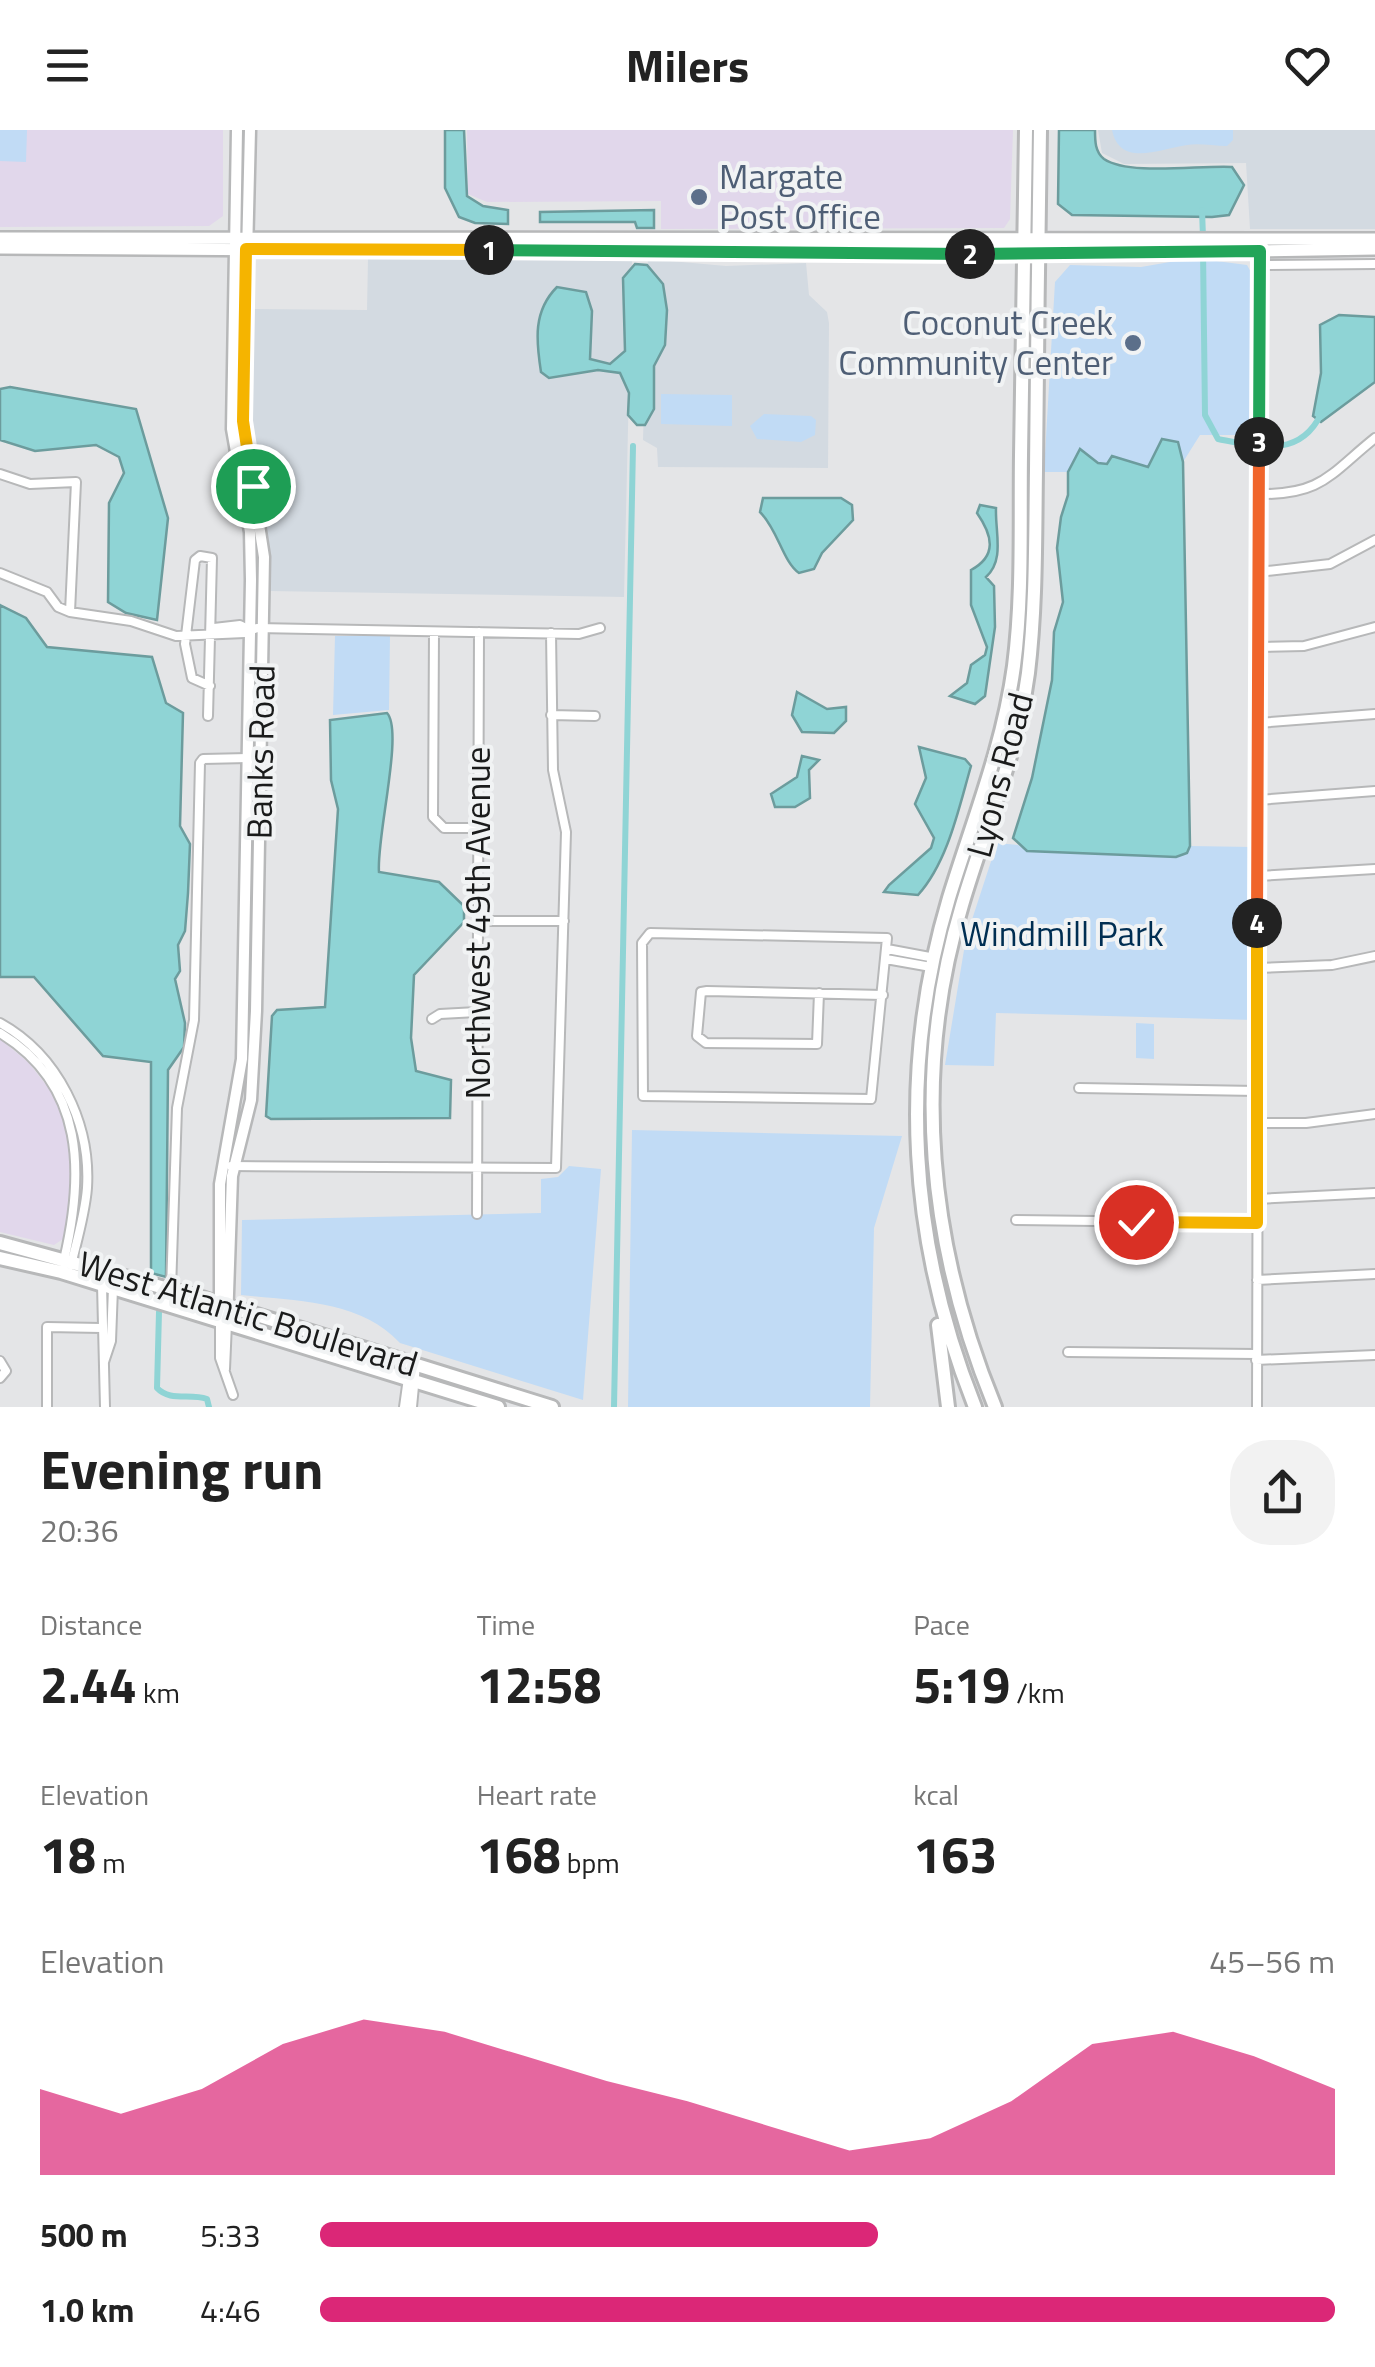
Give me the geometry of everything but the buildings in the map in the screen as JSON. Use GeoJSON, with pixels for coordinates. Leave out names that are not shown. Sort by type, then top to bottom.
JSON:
{"type":"FeatureCollection","features":[{"type":"Feature","properties":{"kind":"main road","name":"Lyons Road"},"geometry":{"type":"LineString","coordinates":[[995,1407],[960,1318],[936,1199],[932,1080],[947,967],[961,908],[1007,772],[1028,674],[1034,581],[1026,130]]}},
{"type":"Feature","properties":{"kind":"main road","name":"Lyons Road"},"geometry":{"type":"LineString","coordinates":[[975,1407],[941,1309],[922,1221],[915,1102],[932,962],[994,765],[1014,666],[1031,248],[1040,130]]}},
{"type":"Feature","properties":{"kind":"main road"},"geometry":{"type":"LineString","coordinates":[[0,238],[241,244],[1375,249]]}},
{"type":"Feature","properties":{"kind":"main road"},"geometry":{"type":"LineString","coordinates":[[1260,246],[1375,239]]}},
{"type":"Feature","properties":{"kind":"main road"},"geometry":{"type":"LineString","coordinates":[[0,248],[241,244]]}},
{"type":"Feature","properties":{"kind":"main road"},"geometry":{"type":"LineString","coordinates":[[922,1221],[918,1240],[944,1348],[948,1407]]}},
{"type":"Feature","properties":{"kind":"main road","name":"West Atlantic Boulevard"},"geometry":{"type":"LineString","coordinates":[[0,1243],[66,1266],[108,1287],[498,1407]]}},
{"type":"Feature","properties":{"kind":"main road","name":"West Atlantic Boulevard"},"geometry":{"type":"LineString","coordinates":[[0,1258],[66,1266],[171,1290],[552,1407]]}},
{"type":"Feature","properties":{"kind":"street","name":"Banks Road"},"geometry":{"type":"LineString","coordinates":[[233,1395],[224,1373],[227,1166],[238,1097],[243,1024],[248,758],[262,533],[243,421],[237,130]]}},
{"type":"Feature","properties":{"kind":"street","name":"Banks Road"},"geometry":{"type":"LineString","coordinates":[[241,244],[250,130]]}},
{"type":"Feature","properties":{"kind":"street"},"geometry":{"type":"LineString","coordinates":[[1256,1407],[1260,246]]}},
{"type":"Feature","properties":{"kind":"street"},"geometry":{"type":"LineString","coordinates":[[1259,265],[1375,264]]}},
{"type":"Feature","properties":{"kind":"street"},"geometry":{"type":"LineString","coordinates":[[1258,494],[1310,490],[1329,480],[1375,438]]}},
{"type":"Feature","properties":{"kind":"street"},"geometry":{"type":"LineString","coordinates":[[0,474],[30,484],[76,482],[70,612]]}},
{"type":"Feature","properties":{"kind":"street"},"geometry":{"type":"LineString","coordinates":[[1258,572],[1330,564],[1375,540]]}},
{"type":"Feature","properties":{"kind":"street","name":"Banks Road"},"geometry":{"type":"LineString","coordinates":[[208,716],[210,686],[212,558],[200,556],[195,560],[185,649],[192,678],[210,686]]}},
{"type":"Feature","properties":{"kind":"street","name":"Banks Road"},"geometry":{"type":"LineString","coordinates":[[0,572],[47,592],[58,607],[70,612],[188,635],[240,625],[256,629]]}},
{"type":"Feature","properties":{"kind":"street"},"geometry":{"type":"LineString","coordinates":[[256,629],[551,632],[600,628]]}},
{"type":"Feature","properties":{"kind":"street"},"geometry":{"type":"LineString","coordinates":[[1258,647],[1304,646],[1375,628]]}},
{"type":"Feature","properties":{"kind":"street","name":"Banks Road"},"geometry":{"type":"LineString","coordinates":[[227,1166],[252,1091],[256,629]]}},
{"type":"Feature","properties":{"kind":"street"},"geometry":{"type":"LineString","coordinates":[[434,632],[436,825],[476,828]]}},
{"type":"Feature","properties":{"kind":"street","name":"Northwest 49th Avenue"},"geometry":{"type":"LineString","coordinates":[[477,1214],[479,632]]}},
{"type":"Feature","properties":{"kind":"street"},"geometry":{"type":"LineString","coordinates":[[227,1166],[556,1168],[566,832],[553,770],[551,632]]}},
{"type":"Feature","properties":{"kind":"street"},"geometry":{"type":"LineString","coordinates":[[1258,723],[1375,714]]}},
{"type":"Feature","properties":{"kind":"street"},"geometry":{"type":"LineString","coordinates":[[551,715],[596,716]]}},
{"type":"Feature","properties":{"kind":"street"},"geometry":{"type":"LineString","coordinates":[[171,1290],[177,1108],[194,1020],[200,764],[203,758],[248,758]]}},
{"type":"Feature","properties":{"kind":"street"},"geometry":{"type":"LineString","coordinates":[[1258,800],[1375,792]]}},
{"type":"Feature","properties":{"kind":"street"},"geometry":{"type":"LineString","coordinates":[[1258,876],[1375,868]]}},
{"type":"Feature","properties":{"kind":"street"},"geometry":{"type":"LineString","coordinates":[[479,921],[564,921]]}},
{"type":"Feature","properties":{"kind":"street"},"geometry":{"type":"LineString","coordinates":[[644,936],[887,938],[883,995],[871,1100],[643,1096],[644,936]]}},
{"type":"Feature","properties":{"kind":"street"},"geometry":{"type":"LineString","coordinates":[[887,948],[947,967]]}},
{"type":"Feature","properties":{"kind":"street"},"geometry":{"type":"LineString","coordinates":[[1257,968],[1332,964],[1375,956]]}},
{"type":"Feature","properties":{"kind":"street"},"geometry":{"type":"LineString","coordinates":[[886,959],[932,962]]}},
{"type":"Feature","properties":{"kind":"street"},"geometry":{"type":"LineString","coordinates":[[819,993],[818,1044],[700,1041],[701,992],[819,993],[883,995]]}},
{"type":"Feature","properties":{"kind":"street"},"geometry":{"type":"LineString","coordinates":[[432,1019],[440,1014],[477,1012]]}},
{"type":"Feature","properties":{"kind":"street"},"geometry":{"type":"LineString","coordinates":[[0,1024],[42,1063],[63,1104],[76,1148],[78,1191],[66,1266]]}},
{"type":"Feature","properties":{"kind":"street"},"geometry":{"type":"LineString","coordinates":[[243,1024],[250,1029],[252,1091]]}},
{"type":"Feature","properties":{"kind":"street"},"geometry":{"type":"LineString","coordinates":[[0,1033],[42,1063]]}},
{"type":"Feature","properties":{"kind":"street"},"geometry":{"type":"LineString","coordinates":[[1079,1088],[1257,1091]]}},
{"type":"Feature","properties":{"kind":"street"},"geometry":{"type":"LineString","coordinates":[[1257,1123],[1306,1123],[1375,1114]]}},
{"type":"Feature","properties":{"kind":"street"},"geometry":{"type":"LineString","coordinates":[[1257,1200],[1375,1193]]}},
{"type":"Feature","properties":{"kind":"street"},"geometry":{"type":"LineString","coordinates":[[1016,1220],[1257,1223]]}},
{"type":"Feature","properties":{"kind":"street"},"geometry":{"type":"LineString","coordinates":[[1257,1280],[1375,1274]]}},
{"type":"Feature","properties":{"kind":"street"},"geometry":{"type":"LineString","coordinates":[[105,1407],[101,1328],[108,1287]]}},
{"type":"Feature","properties":{"kind":"street"},"geometry":{"type":"LineString","coordinates":[[104,1362],[111,1340],[108,1287]]}},
{"type":"Feature","properties":{"kind":"street"},"geometry":{"type":"LineString","coordinates":[[47,1407],[46,1327],[101,1328]]}},
{"type":"Feature","properties":{"kind":"street"},"geometry":{"type":"LineString","coordinates":[[1068,1352],[1375,1356]]}},
{"type":"Feature","properties":{"kind":"street"},"geometry":{"type":"LineString","coordinates":[[0,1361],[6,1371],[0,1378]]}},
{"type":"Feature","properties":{"kind":"street"},"geometry":{"type":"LineString","coordinates":[[404,1407],[413,1364]]}},
{"type":"Feature","properties":{"kind":"street"},"geometry":{"type":"LineString","coordinates":[[411,1380],[412,1407]]}},
{"type":"Feature","properties":{"kind":"shaded area"},"geometry":{"type":"Polygon","coordinates":[[[0,130],[223,130],[223,216],[209,226],[0,227],[0,130]]]}},
{"type":"Feature","properties":{"kind":"shaded area"},"geometry":{"type":"Polygon","coordinates":[[[445,130],[464,130],[467,196],[483,206],[508,210],[508,224],[475,223],[459,217],[445,188],[445,130]]]}},
{"type":"Feature","properties":{"kind":"shaded area"},"geometry":{"type":"Polygon","coordinates":[[[467,130],[1013,130],[1010,219],[1004,228],[661,229],[661,201],[487,202],[468,194],[467,130]]]}},
{"type":"Feature","properties":{"kind":"shaded area"},"geometry":{"type":"Polygon","coordinates":[[[1059,130],[1095,130],[1099,153],[1115,164],[1147,168],[1232,167],[1244,185],[1229,215],[1072,215],[1058,204],[1059,130]]]}},
{"type":"Feature","properties":{"kind":"shaded area"},"geometry":{"type":"Polygon","coordinates":[[[1098,130],[1375,130],[1375,229],[1250,229],[1246,163],[1124,164],[1102,153],[1098,130]]]}},
{"type":"Feature","properties":{"kind":"shaded area"},"geometry":{"type":"Polygon","coordinates":[[[654,210],[654,228],[637,228],[635,222],[540,222],[540,212],[654,210]]]}},
{"type":"Feature","properties":{"kind":"shaded area"},"geometry":{"type":"Polygon","coordinates":[[[368,259],[632,260],[624,597],[269,591],[266,520],[249,415],[252,309],[367,310],[368,259]]]}},
{"type":"Feature","properties":{"kind":"shaded area"},"geometry":{"type":"Polygon","coordinates":[[[648,259],[726,266],[806,263],[809,295],[827,312],[829,323],[828,468],[658,467],[657,448],[643,440],[648,259]]]}},
{"type":"Feature","properties":{"kind":"shaded area"},"geometry":{"type":"Polygon","coordinates":[[[635,264],[647,265],[663,284],[667,310],[665,345],[654,366],[654,409],[645,425],[637,425],[628,415],[629,393],[620,373],[598,370],[549,378],[541,372],[538,349],[540,316],[557,287],[586,292],[592,311],[590,359],[610,364],[625,351],[623,278],[635,264]]]}},
{"type":"Feature","properties":{"kind":"shaded area"},"geometry":{"type":"Polygon","coordinates":[[[1339,315],[1375,317],[1375,382],[1321,422],[1313,416],[1321,373],[1320,325],[1339,315]]]}},
{"type":"Feature","properties":{"kind":"shaded area"},"geometry":{"type":"Polygon","coordinates":[[[10,387],[136,409],[168,518],[157,620],[126,613],[108,602],[109,503],[124,473],[119,457],[96,445],[35,451],[0,440],[0,389],[10,387]]]}},
{"type":"Feature","properties":{"kind":"shaded area"},"geometry":{"type":"Polygon","coordinates":[[[1162,439],[1178,442],[1183,462],[1190,846],[1187,853],[1176,857],[1027,851],[1013,838],[1032,778],[1052,680],[1054,632],[1063,602],[1057,548],[1068,495],[1068,472],[1080,449],[1098,463],[1107,464],[1112,456],[1148,467],[1162,439]]]}},
{"type":"Feature","properties":{"kind":"shaded area"},"geometry":{"type":"Polygon","coordinates":[[[763,498],[841,498],[852,505],[853,520],[822,553],[814,569],[799,573],[760,512],[763,498]]]}},
{"type":"Feature","properties":{"kind":"shaded area"},"geometry":{"type":"Polygon","coordinates":[[[980,505],[996,508],[998,545],[992,570],[986,577],[994,586],[995,627],[985,696],[975,704],[950,696],[967,683],[971,665],[985,655],[987,647],[971,605],[971,570],[985,558],[990,545],[977,513],[980,505]]]}},
{"type":"Feature","properties":{"kind":"shaded area"},"geometry":{"type":"Polygon","coordinates":[[[0,605],[26,618],[47,647],[152,657],[166,703],[183,713],[180,826],[190,844],[185,931],[178,945],[180,971],[175,979],[185,1023],[184,1047],[168,1070],[166,1277],[151,1273],[151,1062],[103,1056],[34,977],[0,977],[0,605]]]}},
{"type":"Feature","properties":{"kind":"shaded area"},"geometry":{"type":"Polygon","coordinates":[[[797,692],[827,709],[846,707],[846,721],[834,733],[802,732],[792,715],[797,692]]]}},
{"type":"Feature","properties":{"kind":"shaded area"},"geometry":{"type":"Polygon","coordinates":[[[387,713],[391,724],[391,762],[379,872],[439,882],[464,906],[464,922],[414,975],[411,1038],[416,1071],[451,1080],[450,1118],[271,1119],[266,1116],[272,1016],[277,1010],[325,1007],[338,809],[331,780],[330,720],[387,713]]]}},
{"type":"Feature","properties":{"kind":"shaded area"},"geometry":{"type":"Polygon","coordinates":[[[919,747],[965,759],[971,766],[951,834],[928,882],[918,895],[884,892],[931,848],[934,838],[915,804],[926,778],[919,747]]]}},
{"type":"Feature","properties":{"kind":"shaded area"},"geometry":{"type":"Polygon","coordinates":[[[802,756],[819,760],[809,770],[810,798],[795,807],[775,807],[771,794],[797,777],[802,756]]]}},
{"type":"Feature","properties":{"kind":"shaded area"},"geometry":{"type":"Polygon","coordinates":[[[0,1039],[28,1062],[51,1091],[65,1121],[73,1157],[71,1207],[63,1239],[54,1245],[0,1232],[0,1039]]]}},
{"type":"Feature","properties":{"kind":"green space"},"geometry":{"type":"Polygon","coordinates":[[[0,130],[27,130],[26,162],[0,161],[0,130]]]}},
{"type":"Feature","properties":{"kind":"green space"},"geometry":{"type":"Polygon","coordinates":[[[1112,130],[1233,130],[1233,140],[1227,146],[1192,144],[1142,153],[1123,149],[1112,130]]]}},
{"type":"Feature","properties":{"kind":"green space"},"geometry":{"type":"Polygon","coordinates":[[[1193,258],[1247,265],[1252,274],[1254,435],[1200,435],[1183,462],[1181,452],[1162,439],[1148,467],[1113,456],[1107,464],[1098,464],[1080,449],[1068,472],[1044,472],[1055,282],[1070,265],[1141,267],[1193,258]]]}},
{"type":"Feature","properties":{"kind":"green space"},"geometry":{"type":"Polygon","coordinates":[[[661,394],[732,395],[732,426],[661,424],[661,394]]]}},
{"type":"Feature","properties":{"kind":"green space"},"geometry":{"type":"Polygon","coordinates":[[[764,414],[811,416],[816,420],[815,435],[801,442],[757,439],[750,426],[764,414]]]}},
{"type":"Feature","properties":{"kind":"green space"},"geometry":{"type":"Polygon","coordinates":[[[335,636],[390,636],[389,710],[333,715],[335,636]]]}},
{"type":"Feature","properties":{"kind":"green space","name":"Windmill Park"},"geometry":{"type":"Polygon","coordinates":[[[997,843],[1018,845],[1027,851],[1175,857],[1187,853],[1190,846],[1253,847],[1254,1020],[996,1013],[994,1066],[945,1065],[966,938],[997,843]]]}},
{"type":"Feature","properties":{"kind":"green space"},"geometry":{"type":"Polygon","coordinates":[[[1136,1023],[1154,1024],[1154,1059],[1136,1058],[1136,1023]]]}},
{"type":"Feature","properties":{"kind":"green space"},"geometry":{"type":"Polygon","coordinates":[[[632,1130],[902,1136],[874,1228],[870,1407],[628,1407],[632,1130]]]}},
{"type":"Feature","properties":{"kind":"green space"},"geometry":{"type":"Polygon","coordinates":[[[569,1166],[601,1169],[583,1400],[400,1343],[384,1329],[347,1310],[305,1301],[241,1295],[242,1220],[541,1213],[541,1179],[558,1177],[569,1166]]]}},
{"type":"Feature","properties":{"kind":"waterway"},"geometry":{"type":"LineString","coordinates":[[1202,210],[1203,237]]}},
{"type":"Feature","properties":{"kind":"waterway"},"geometry":{"type":"LineString","coordinates":[[1203,250],[1205,415],[1218,439],[1264,446],[1290,443],[1302,438],[1321,414]]}},
{"type":"Feature","properties":{"kind":"waterway"},"geometry":{"type":"LineString","coordinates":[[614,1407],[633,446]]}},
{"type":"Feature","properties":{"kind":"waterway"},"geometry":{"type":"LineString","coordinates":[[159,1312],[157,1388],[168,1395],[207,1399],[209,1407]]}},
{"type":"Feature","properties":{"kind":"place","name":"Margate Post Office"},"geometry":{"type":"Point","coordinates":[699,197]}},
{"type":"Feature","properties":{"kind":"place","name":"Coconut Creek Community Center"},"geometry":{"type":"Point","coordinates":[1133,343]}},
{"type":"Feature","properties":{"kind":"route"},"geometry":{"type":"LineString","coordinates":[[253,486],[243,421],[246,249],[930,254],[1260,251],[1257,1223],[1136,1222]]}}]}
